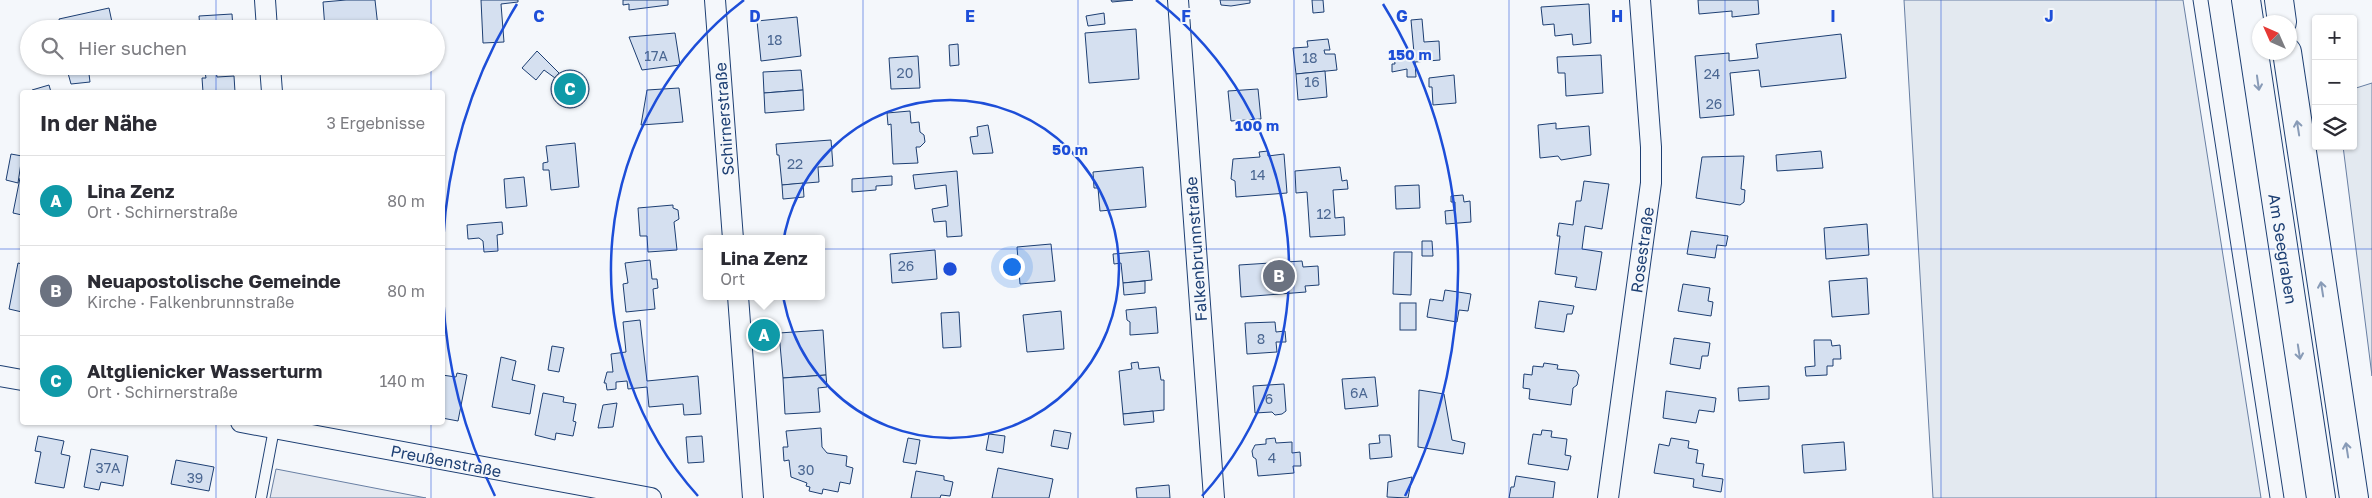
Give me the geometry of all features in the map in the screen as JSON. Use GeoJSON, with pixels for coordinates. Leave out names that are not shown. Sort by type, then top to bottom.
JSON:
{"type":"FeatureCollection","features":[{"type":"Feature","properties":{"kind":"main road","name":"Am Seegraben"},"geometry":{"type":"LineString","coordinates":[[2246,0],[2321,498]]}},
{"type":"Feature","properties":{"kind":"main road"},"geometry":{"type":"LineString","coordinates":[[2279,0],[2281,15]]}},
{"type":"Feature","properties":{"kind":"main road","name":"Am Seegraben"},"geometry":{"type":"LineString","coordinates":[[2288,60],[2354,498]]}},
{"type":"Feature","properties":{"kind":"street"},"geometry":{"type":"LineString","coordinates":[[265,0],[266,20]]}},
{"type":"Feature","properties":{"kind":"street","name":"Schirnerstraße"},"geometry":{"type":"LineString","coordinates":[[715,0],[734,235]]}},
{"type":"Feature","properties":{"kind":"street","name":"Falkenbrunnstraße"},"geometry":{"type":"LineString","coordinates":[[1178,0],[1214,498]]}},
{"type":"Feature","properties":{"kind":"street","name":"Rosestraße"},"geometry":{"type":"LineString","coordinates":[[1608,498],[1651,183],[1651,147],[1640,0]]}},
{"type":"Feature","properties":{"kind":"street"},"geometry":{"type":"LineString","coordinates":[[271,75],[272,90]]}},
{"type":"Feature","properties":{"kind":"street"},"geometry":{"type":"LineString","coordinates":[[738,300],[753,498]]}},
{"type":"Feature","properties":{"kind":"street"},"geometry":{"type":"LineString","coordinates":[[0,376],[20,380]]}},
{"type":"Feature","properties":{"kind":"street","name":"Preußenstraße"},"geometry":{"type":"LineString","coordinates":[[255,425],[274,429],[295,427],[651,498]]}},
{"type":"Feature","properties":{"kind":"lane"},"geometry":{"type":"LineString","coordinates":[[261,498],[274,429]]}},
{"type":"Feature","properties":{"kind":"shaded area"},"geometry":{"type":"Polygon","coordinates":[[[1904,0],[2183,0],[2261,498],[1933,498],[1904,0]]]}},
{"type":"Feature","properties":{"kind":"shaded area"},"geometry":{"type":"Polygon","coordinates":[[[2372,83],[2372,376],[2344,150],[2357,150],[2357,88],[2372,83]]]}},
{"type":"Feature","properties":{"kind":"shaded area"},"geometry":{"type":"Polygon","coordinates":[[[276,469],[426,498],[270,498],[276,469]]]}},
{"type":"Feature","properties":{"kind":"building"},"geometry":{"type":"Polygon","coordinates":[[[375,0],[377,20],[324,20],[323,2],[375,0]]]}},
{"type":"Feature","properties":{"kind":"building"},"geometry":{"type":"Polygon","coordinates":[[[481,0],[518,0],[518,2],[501,4],[504,42],[483,43],[481,0]]]}},
{"type":"Feature","properties":{"kind":"building"},"geometry":{"type":"Polygon","coordinates":[[[623,0],[668,0],[668,5],[629,10],[629,4],[623,5],[623,0]]]}},
{"type":"Feature","properties":{"kind":"building"},"geometry":{"type":"Polygon","coordinates":[[[1111,0],[1133,0],[1112,2],[1111,0]]]}},
{"type":"Feature","properties":{"kind":"building"},"geometry":{"type":"Polygon","coordinates":[[[1220,0],[1250,0],[1250,3],[1231,6],[1221,5],[1220,0]]]}},
{"type":"Feature","properties":{"kind":"building"},"geometry":{"type":"Polygon","coordinates":[[[1312,0],[1323,0],[1324,12],[1313,13],[1312,0]]]}},
{"type":"Feature","properties":{"kind":"building"},"geometry":{"type":"Polygon","coordinates":[[[1698,0],[1758,0],[1759,14],[1732,17],[1732,11],[1699,14],[1698,0]]]}},
{"type":"Feature","properties":{"kind":"building"},"geometry":{"type":"Polygon","coordinates":[[[1589,4],[1591,43],[1573,45],[1572,34],[1555,36],[1554,24],[1543,25],[1541,7],[1589,4]]]}},
{"type":"Feature","properties":{"kind":"building"},"geometry":{"type":"Polygon","coordinates":[[[109,8],[112,20],[59,20],[109,8]]]}},
{"type":"Feature","properties":{"kind":"building"},"geometry":{"type":"Polygon","coordinates":[[[1104,13],[1105,24],[1088,26],[1086,16],[1104,13]]]}},
{"type":"Feature","properties":{"kind":"building"},"geometry":{"type":"Polygon","coordinates":[[[232,14],[232,20],[199,20],[199,16],[232,14]]]}},
{"type":"Feature","properties":{"kind":"building"},"geometry":{"type":"Polygon","coordinates":[[[797,17],[801,56],[761,61],[757,21],[797,17]]]}},
{"type":"Feature","properties":{"kind":"building"},"geometry":{"type":"Polygon","coordinates":[[[1422,19],[1424,42],[1439,41],[1440,60],[1415,62],[1416,77],[1407,77],[1407,69],[1392,72],[1392,64],[1395,64],[1394,55],[1414,53],[1411,20],[1422,19]]]}},
{"type":"Feature","properties":{"kind":"building"},"geometry":{"type":"Polygon","coordinates":[[[1136,29],[1139,79],[1089,83],[1085,33],[1136,29]]]}},
{"type":"Feature","properties":{"kind":"building"},"geometry":{"type":"Polygon","coordinates":[[[675,33],[680,65],[642,70],[629,37],[675,33]]]}},
{"type":"Feature","properties":{"kind":"building"},"geometry":{"type":"Polygon","coordinates":[[[1841,34],[1846,78],[1761,87],[1759,70],[1730,73],[1734,115],[1700,118],[1695,56],[1729,53],[1729,61],[1758,58],[1756,44],[1841,34]]]}},
{"type":"Feature","properties":{"kind":"building"},"geometry":{"type":"Polygon","coordinates":[[[1328,39],[1330,50],[1324,50],[1325,54],[1335,54],[1337,70],[1296,74],[1293,48],[1308,47],[1307,41],[1328,39]]]}},
{"type":"Feature","properties":{"kind":"building"},"geometry":{"type":"Polygon","coordinates":[[[958,44],[959,65],[950,66],[949,45],[958,44]]]}},
{"type":"Feature","properties":{"kind":"building"},"geometry":{"type":"Polygon","coordinates":[[[537,51],[559,73],[555,78],[544,70],[536,80],[522,68],[537,51]]]}},
{"type":"Feature","properties":{"kind":"building"},"geometry":{"type":"Polygon","coordinates":[[[1601,55],[1603,93],[1566,96],[1565,73],[1558,73],[1557,57],[1601,55]]]}},
{"type":"Feature","properties":{"kind":"building"},"geometry":{"type":"Polygon","coordinates":[[[918,56],[920,88],[891,89],[889,58],[918,56]]]}},
{"type":"Feature","properties":{"kind":"building"},"geometry":{"type":"Polygon","coordinates":[[[570,70],[583,76],[589,89],[583,102],[570,108],[557,102],[551,89],[557,76],[570,70]]]}},
{"type":"Feature","properties":{"kind":"building"},"geometry":{"type":"Polygon","coordinates":[[[801,70],[803,90],[764,93],[763,72],[801,70]]]}},
{"type":"Feature","properties":{"kind":"building"},"geometry":{"type":"Polygon","coordinates":[[[1325,71],[1327,97],[1298,100],[1296,74],[1325,71]]]}},
{"type":"Feature","properties":{"kind":"building"},"geometry":{"type":"Polygon","coordinates":[[[68,75],[89,75],[90,82],[71,84],[68,75]]]}},
{"type":"Feature","properties":{"kind":"building"},"geometry":{"type":"Polygon","coordinates":[[[206,75],[217,75],[217,77],[234,76],[235,90],[203,90],[202,78],[206,78],[206,75]]]}},
{"type":"Feature","properties":{"kind":"building"},"geometry":{"type":"Polygon","coordinates":[[[1454,75],[1456,103],[1433,105],[1432,87],[1429,87],[1429,78],[1454,75]]]}},
{"type":"Feature","properties":{"kind":"building"},"geometry":{"type":"Polygon","coordinates":[[[49,85],[50,90],[32,90],[49,85]]]}},
{"type":"Feature","properties":{"kind":"building"},"geometry":{"type":"Polygon","coordinates":[[[679,88],[683,122],[641,125],[647,90],[679,88]]]}},
{"type":"Feature","properties":{"kind":"building"},"geometry":{"type":"Polygon","coordinates":[[[1258,89],[1261,119],[1231,121],[1228,91],[1258,89]]]}},
{"type":"Feature","properties":{"kind":"building"},"geometry":{"type":"Polygon","coordinates":[[[803,90],[804,110],[765,113],[764,93],[803,90]]]}},
{"type":"Feature","properties":{"kind":"building"},"geometry":{"type":"Polygon","coordinates":[[[910,111],[911,123],[919,122],[920,132],[924,135],[925,142],[920,147],[916,147],[918,163],[893,164],[891,124],[888,125],[887,113],[910,111]]]}},
{"type":"Feature","properties":{"kind":"building"},"geometry":{"type":"Polygon","coordinates":[[[1556,123],[1556,129],[1589,126],[1591,155],[1561,160],[1558,156],[1540,158],[1538,125],[1556,123]]]}},
{"type":"Feature","properties":{"kind":"building"},"geometry":{"type":"Polygon","coordinates":[[[988,125],[993,153],[973,154],[970,137],[978,136],[977,127],[988,125]]]}},
{"type":"Feature","properties":{"kind":"building"},"geometry":{"type":"Polygon","coordinates":[[[831,140],[833,166],[818,167],[819,182],[782,185],[776,144],[831,140]]]}},
{"type":"Feature","properties":{"kind":"building"},"geometry":{"type":"Polygon","coordinates":[[[575,143],[579,187],[551,190],[549,170],[543,170],[543,163],[548,162],[546,146],[575,143]]]}},
{"type":"Feature","properties":{"kind":"building"},"geometry":{"type":"Polygon","coordinates":[[[1268,151],[1268,156],[1284,154],[1287,193],[1236,197],[1235,181],[1231,179],[1233,159],[1260,157],[1259,152],[1268,151]]]}},
{"type":"Feature","properties":{"kind":"building"},"geometry":{"type":"Polygon","coordinates":[[[1821,151],[1823,168],[1777,171],[1776,155],[1821,151]]]}},
{"type":"Feature","properties":{"kind":"building"},"geometry":{"type":"Polygon","coordinates":[[[11,154],[20,156],[18,183],[6,180],[11,154]]]}},
{"type":"Feature","properties":{"kind":"building"},"geometry":{"type":"Polygon","coordinates":[[[1744,156],[1741,189],[1745,190],[1744,202],[1740,205],[1696,198],[1702,157],[1744,156]]]}},
{"type":"Feature","properties":{"kind":"building"},"geometry":{"type":"Polygon","coordinates":[[[1143,167],[1146,207],[1100,211],[1098,188],[1094,188],[1093,172],[1143,167]]]}},
{"type":"Feature","properties":{"kind":"building"},"geometry":{"type":"Polygon","coordinates":[[[1340,167],[1342,181],[1347,180],[1348,189],[1333,190],[1335,218],[1344,217],[1345,235],[1310,237],[1307,192],[1296,193],[1295,171],[1340,167]]]}},
{"type":"Feature","properties":{"kind":"building"},"geometry":{"type":"Polygon","coordinates":[[[957,171],[962,236],[947,237],[946,221],[934,222],[932,209],[948,206],[946,185],[915,189],[913,175],[957,171]]]}},
{"type":"Feature","properties":{"kind":"building"},"geometry":{"type":"Polygon","coordinates":[[[892,176],[892,185],[876,186],[876,190],[852,192],[852,179],[892,176]]]}},
{"type":"Feature","properties":{"kind":"building"},"geometry":{"type":"Polygon","coordinates":[[[524,177],[527,206],[506,208],[504,179],[524,177]]]}},
{"type":"Feature","properties":{"kind":"building"},"geometry":{"type":"Polygon","coordinates":[[[20,178],[20,215],[13,213],[20,178]]]}},
{"type":"Feature","properties":{"kind":"building"},"geometry":{"type":"Polygon","coordinates":[[[1584,181],[1609,184],[1602,229],[1585,226],[1582,249],[1602,252],[1596,290],[1575,287],[1577,277],[1555,274],[1560,236],[1557,236],[1559,223],[1573,225],[1576,201],[1581,201],[1584,181]]]}},
{"type":"Feature","properties":{"kind":"building"},"geometry":{"type":"Polygon","coordinates":[[[803,183],[804,197],[783,199],[782,185],[803,183]]]}},
{"type":"Feature","properties":{"kind":"building"},"geometry":{"type":"Polygon","coordinates":[[[1419,185],[1420,208],[1396,209],[1395,186],[1419,185]]]}},
{"type":"Feature","properties":{"kind":"building"},"geometry":{"type":"Polygon","coordinates":[[[1463,195],[1464,202],[1470,201],[1471,222],[1446,224],[1445,211],[1455,210],[1455,202],[1451,202],[1451,196],[1463,195]]]}},
{"type":"Feature","properties":{"kind":"building"},"geometry":{"type":"Polygon","coordinates":[[[673,205],[673,208],[678,210],[679,219],[674,222],[677,250],[648,252],[647,236],[640,236],[638,208],[673,205]]]}},
{"type":"Feature","properties":{"kind":"building"},"geometry":{"type":"Polygon","coordinates":[[[502,222],[503,234],[497,235],[498,251],[484,252],[483,241],[479,238],[468,239],[467,225],[502,222]]]}},
{"type":"Feature","properties":{"kind":"building"},"geometry":{"type":"Polygon","coordinates":[[[1867,224],[1869,255],[1826,259],[1824,228],[1867,224]]]}},
{"type":"Feature","properties":{"kind":"building"},"geometry":{"type":"Polygon","coordinates":[[[1691,231],[1728,236],[1726,246],[1717,245],[1715,258],[1687,254],[1691,231]]]}},
{"type":"Feature","properties":{"kind":"building"},"geometry":{"type":"Polygon","coordinates":[[[1422,241],[1432,241],[1433,256],[1422,256],[1422,241]]]}},
{"type":"Feature","properties":{"kind":"building"},"geometry":{"type":"Polygon","coordinates":[[[1051,244],[1055,281],[1020,284],[1017,247],[1051,244]]]}},
{"type":"Feature","properties":{"kind":"building"},"geometry":{"type":"Polygon","coordinates":[[[935,250],[937,279],[892,283],[890,254],[935,250]]]}},
{"type":"Feature","properties":{"kind":"building"},"geometry":{"type":"Polygon","coordinates":[[[1149,251],[1152,280],[1123,283],[1121,263],[1114,264],[1113,254],[1149,251]]]}},
{"type":"Feature","properties":{"kind":"building"},"geometry":{"type":"Polygon","coordinates":[[[1394,252],[1412,252],[1411,295],[1393,294],[1394,252]]]}},
{"type":"Feature","properties":{"kind":"building"},"geometry":{"type":"Polygon","coordinates":[[[650,260],[652,279],[657,279],[658,288],[653,289],[655,309],[626,312],[623,284],[628,283],[625,263],[650,260]]]}},
{"type":"Feature","properties":{"kind":"building"},"geometry":{"type":"Polygon","coordinates":[[[1302,261],[1303,267],[1318,266],[1319,285],[1305,286],[1306,292],[1241,297],[1239,265],[1302,261]]]}},
{"type":"Feature","properties":{"kind":"building"},"geometry":{"type":"Polygon","coordinates":[[[18,263],[20,264],[20,312],[9,309],[18,263]]]}},
{"type":"Feature","properties":{"kind":"building"},"geometry":{"type":"Polygon","coordinates":[[[1867,278],[1869,314],[1832,317],[1829,281],[1867,278]]]}},
{"type":"Feature","properties":{"kind":"building"},"geometry":{"type":"Polygon","coordinates":[[[1145,281],[1145,293],[1124,295],[1123,283],[1145,281]]]}},
{"type":"Feature","properties":{"kind":"building"},"geometry":{"type":"Polygon","coordinates":[[[1683,284],[1710,288],[1708,301],[1713,302],[1711,316],[1678,311],[1683,284]]]}},
{"type":"Feature","properties":{"kind":"building"},"geometry":{"type":"Polygon","coordinates":[[[1445,290],[1471,294],[1468,311],[1459,310],[1457,322],[1427,317],[1430,299],[1443,301],[1445,290]]]}},
{"type":"Feature","properties":{"kind":"building"},"geometry":{"type":"Polygon","coordinates":[[[1539,301],[1574,306],[1572,314],[1567,314],[1564,332],[1535,328],[1539,301]]]}},
{"type":"Feature","properties":{"kind":"building"},"geometry":{"type":"Polygon","coordinates":[[[1400,303],[1416,303],[1416,330],[1400,330],[1400,303]]]}},
{"type":"Feature","properties":{"kind":"building"},"geometry":{"type":"Polygon","coordinates":[[[1156,307],[1158,333],[1130,335],[1130,322],[1127,320],[1126,310],[1156,307]]]}},
{"type":"Feature","properties":{"kind":"building"},"geometry":{"type":"Polygon","coordinates":[[[1061,311],[1064,349],[1027,352],[1023,315],[1061,311]]]}},
{"type":"Feature","properties":{"kind":"building"},"geometry":{"type":"Polygon","coordinates":[[[959,312],[961,347],[943,348],[941,313],[959,312]]]}},
{"type":"Feature","properties":{"kind":"building"},"geometry":{"type":"Polygon","coordinates":[[[640,320],[647,381],[698,376],[701,414],[684,415],[683,404],[649,407],[647,387],[628,389],[627,381],[616,382],[616,389],[607,390],[606,383],[604,383],[607,372],[613,372],[611,354],[626,352],[623,322],[640,320]]]}},
{"type":"Feature","properties":{"kind":"building"},"geometry":{"type":"Polygon","coordinates":[[[1275,322],[1276,332],[1285,331],[1286,342],[1276,342],[1277,352],[1247,354],[1245,323],[1275,322]]]}},
{"type":"Feature","properties":{"kind":"building"},"geometry":{"type":"Polygon","coordinates":[[[823,330],[826,375],[783,378],[779,333],[823,330]]]}},
{"type":"Feature","properties":{"kind":"building"},"geometry":{"type":"Polygon","coordinates":[[[1674,338],[1710,343],[1708,356],[1702,356],[1700,369],[1670,364],[1674,338]]]}},
{"type":"Feature","properties":{"kind":"building"},"geometry":{"type":"Polygon","coordinates":[[[1814,340],[1831,340],[1832,346],[1840,345],[1841,359],[1833,359],[1833,366],[1827,366],[1827,375],[1806,376],[1805,367],[1815,366],[1814,340]]]}},
{"type":"Feature","properties":{"kind":"building"},"geometry":{"type":"Polygon","coordinates":[[[552,346],[564,348],[559,372],[548,370],[552,346]]]}},
{"type":"Feature","properties":{"kind":"building"},"geometry":{"type":"Polygon","coordinates":[[[501,357],[516,361],[512,380],[535,385],[530,414],[492,407],[501,357]]]}},
{"type":"Feature","properties":{"kind":"building"},"geometry":{"type":"Polygon","coordinates":[[[1138,362],[1139,369],[1159,367],[1161,380],[1164,380],[1164,410],[1123,414],[1119,371],[1132,369],[1131,363],[1138,362]]]}},
{"type":"Feature","properties":{"kind":"building"},"geometry":{"type":"Polygon","coordinates":[[[1544,363],[1558,365],[1557,369],[1576,371],[1579,375],[1577,385],[1573,388],[1571,405],[1529,399],[1530,389],[1523,388],[1524,374],[1532,375],[1533,366],[1543,367],[1544,363]]]}},
{"type":"Feature","properties":{"kind":"building"},"geometry":{"type":"Polygon","coordinates":[[[457,373],[467,375],[458,421],[445,419],[445,375],[456,377],[457,373]]]}},
{"type":"Feature","properties":{"kind":"building"},"geometry":{"type":"Polygon","coordinates":[[[826,375],[827,387],[818,388],[820,412],[785,414],[783,378],[826,375]]]}},
{"type":"Feature","properties":{"kind":"building"},"geometry":{"type":"Polygon","coordinates":[[[1375,377],[1378,406],[1345,409],[1342,379],[1375,377]]]}},
{"type":"Feature","properties":{"kind":"building"},"geometry":{"type":"Polygon","coordinates":[[[1284,384],[1286,411],[1275,415],[1272,412],[1255,413],[1253,386],[1284,384]]]}},
{"type":"Feature","properties":{"kind":"building"},"geometry":{"type":"Polygon","coordinates":[[[1769,386],[1769,399],[1739,401],[1738,388],[1769,386]]]}},
{"type":"Feature","properties":{"kind":"building"},"geometry":{"type":"Polygon","coordinates":[[[1419,390],[1444,394],[1452,440],[1465,443],[1463,454],[1418,447],[1419,390]]]}},
{"type":"Feature","properties":{"kind":"building"},"geometry":{"type":"Polygon","coordinates":[[[1666,391],[1716,398],[1714,412],[1699,410],[1696,423],[1663,418],[1666,391]]]}},
{"type":"Feature","properties":{"kind":"building"},"geometry":{"type":"Polygon","coordinates":[[[543,393],[564,397],[563,402],[576,404],[573,421],[576,422],[573,436],[556,433],[555,440],[535,435],[543,393]]]}},
{"type":"Feature","properties":{"kind":"building"},"geometry":{"type":"Polygon","coordinates":[[[617,403],[613,427],[598,428],[603,405],[617,403]]]}},
{"type":"Feature","properties":{"kind":"building"},"geometry":{"type":"Polygon","coordinates":[[[1153,411],[1154,422],[1124,425],[1123,414],[1153,411]]]}},
{"type":"Feature","properties":{"kind":"building"},"geometry":{"type":"Polygon","coordinates":[[[821,428],[822,447],[827,453],[847,456],[846,466],[853,468],[850,484],[840,482],[838,492],[823,489],[822,494],[809,491],[810,487],[806,486],[807,483],[791,477],[789,460],[784,461],[783,447],[788,447],[786,431],[821,428]]]}},
{"type":"Feature","properties":{"kind":"building"},"geometry":{"type":"Polygon","coordinates":[[[1054,430],[1071,433],[1068,449],[1051,446],[1054,430]]]}},
{"type":"Feature","properties":{"kind":"building"},"geometry":{"type":"Polygon","coordinates":[[[1542,430],[1552,431],[1551,437],[1567,439],[1565,455],[1571,456],[1568,470],[1528,464],[1533,434],[1541,435],[1542,430]]]}},
{"type":"Feature","properties":{"kind":"building"},"geometry":{"type":"Polygon","coordinates":[[[989,434],[1005,436],[1003,453],[986,450],[989,434]]]}},
{"type":"Feature","properties":{"kind":"building"},"geometry":{"type":"Polygon","coordinates":[[[1379,435],[1390,435],[1392,457],[1370,459],[1369,444],[1380,443],[1379,435]]]}},
{"type":"Feature","properties":{"kind":"building"},"geometry":{"type":"Polygon","coordinates":[[[38,436],[64,441],[61,454],[70,456],[64,488],[35,483],[41,452],[35,451],[38,436]]]}},
{"type":"Feature","properties":{"kind":"building"},"geometry":{"type":"Polygon","coordinates":[[[702,436],[704,462],[688,463],[686,437],[702,436]]]}},
{"type":"Feature","properties":{"kind":"building"},"geometry":{"type":"Polygon","coordinates":[[[908,438],[920,440],[916,464],[903,462],[908,438]]]}},
{"type":"Feature","properties":{"kind":"building"},"geometry":{"type":"Polygon","coordinates":[[[1275,438],[1276,443],[1292,442],[1292,453],[1300,452],[1301,466],[1293,466],[1294,473],[1258,476],[1256,459],[1253,457],[1252,451],[1255,445],[1266,444],[1266,439],[1275,438]]]}},
{"type":"Feature","properties":{"kind":"building"},"geometry":{"type":"Polygon","coordinates":[[[1671,438],[1689,441],[1688,448],[1698,450],[1696,463],[1704,464],[1702,476],[1723,479],[1721,492],[1693,487],[1694,479],[1654,473],[1659,444],[1669,446],[1671,438]]]}},
{"type":"Feature","properties":{"kind":"building"},"geometry":{"type":"Polygon","coordinates":[[[1844,442],[1846,470],[1804,473],[1802,445],[1844,442]]]}},
{"type":"Feature","properties":{"kind":"building"},"geometry":{"type":"Polygon","coordinates":[[[91,449],[128,456],[123,486],[101,482],[99,490],[84,487],[91,449]]]}},
{"type":"Feature","properties":{"kind":"building"},"geometry":{"type":"Polygon","coordinates":[[[176,460],[214,467],[209,491],[171,484],[176,460]]]}},
{"type":"Feature","properties":{"kind":"building"},"geometry":{"type":"Polygon","coordinates":[[[998,468],[1053,479],[1049,498],[992,498],[998,468]]]}},
{"type":"Feature","properties":{"kind":"building"},"geometry":{"type":"Polygon","coordinates":[[[916,471],[944,476],[944,480],[953,482],[950,496],[911,498],[916,471]]]}},
{"type":"Feature","properties":{"kind":"building"},"geometry":{"type":"Polygon","coordinates":[[[1516,476],[1555,482],[1553,498],[1509,498],[1516,476]]]}},
{"type":"Feature","properties":{"kind":"building"},"geometry":{"type":"Polygon","coordinates":[[[1412,477],[1408,498],[1387,497],[1388,482],[1412,477]]]}},
{"type":"Feature","properties":{"kind":"building"},"geometry":{"type":"Polygon","coordinates":[[[1169,485],[1170,498],[1137,498],[1136,488],[1169,485]]]}},
{"type":"Feature","properties":{"kind":"tram line"},"geometry":{"type":"LineString","coordinates":[[2193,0],[2270,498]]}},
{"type":"Feature","properties":{"kind":"tram line"},"geometry":{"type":"LineString","coordinates":[[2208,0],[2284,498]]}},
{"type":"Feature","properties":{"kind":"place","name":"Altglienicker Wasserturm"},"geometry":{"type":"Point","coordinates":[570,89]}},
{"type":"Feature","properties":{"kind":"place","name":"Neuapostolische Gemeinde"},"geometry":{"type":"Point","coordinates":[1279,276]}},
{"type":"Feature","properties":{"kind":"place","name":"Lina Zenz"},"geometry":{"type":"Point","coordinates":[764,335]}}]}
